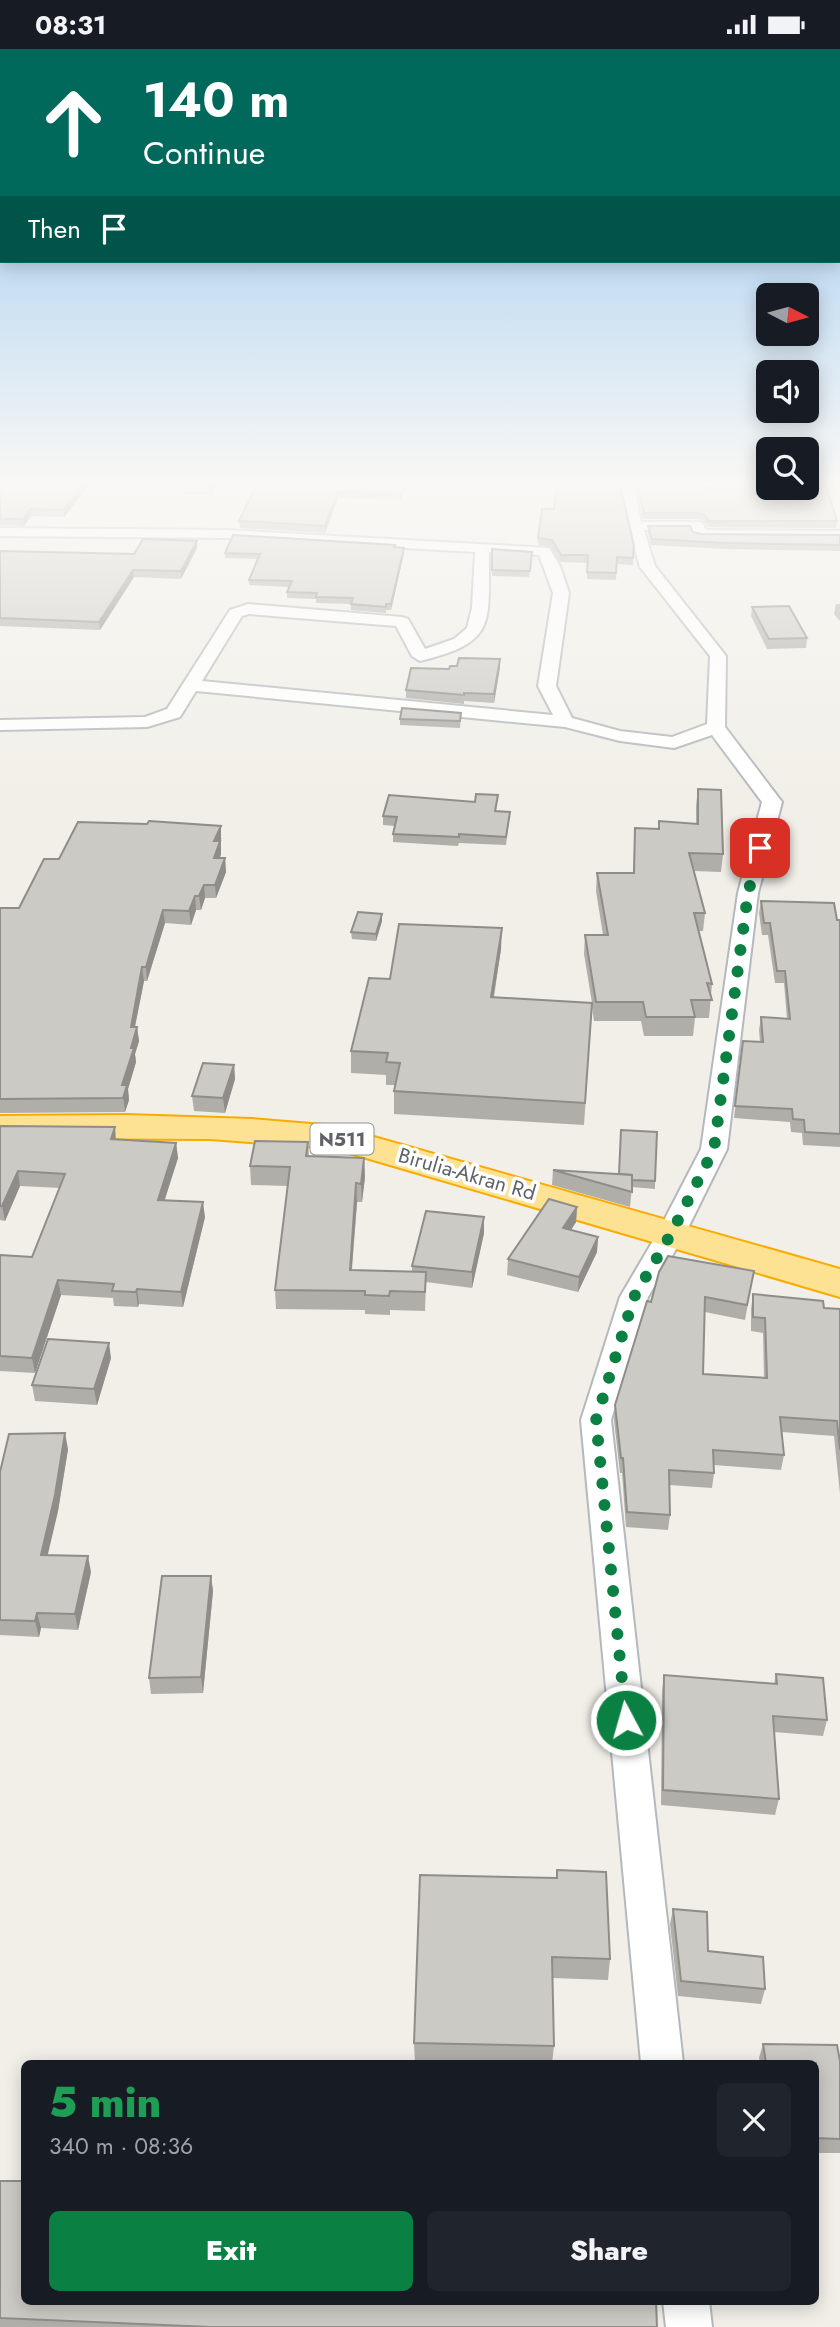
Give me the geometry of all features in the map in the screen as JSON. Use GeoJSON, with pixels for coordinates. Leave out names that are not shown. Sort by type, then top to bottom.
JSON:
{"type":"FeatureCollection","features":[{"type":"Feature","properties":{"kind":"highway","name":"Birulia-Akran Rd"},"geometry":{"type":"LineString","coordinates":[[0,1127],[190,1126],[264,1129],[335,1137],[840,1283]]}},
{"type":"Feature","properties":{"kind":"street"},"geometry":{"type":"LineString","coordinates":[[0,725],[147,722],[174,713],[236,613],[248,609],[402,622],[420,656],[444,649],[471,635],[479,624],[481,586]]}},
{"type":"Feature","properties":{"kind":"street"},"geometry":{"type":"LineString","coordinates":[[559,586],[561,593],[547,685],[565,722]]}},
{"type":"Feature","properties":{"kind":"street"},"geometry":{"type":"LineString","coordinates":[[662,2060],[596,1420],[634,1297],[671,1234],[714,1149],[748,893],[772,802],[716,727],[718,656],[663,586]]}},
{"type":"Feature","properties":{"kind":"street"},"geometry":{"type":"LineString","coordinates":[[191,685],[565,722],[620,736],[674,743],[716,727]]}},
{"type":"Feature","properties":{"kind":"street"},"geometry":{"type":"LineString","coordinates":[[686,2305],[689,2327]]}},
{"type":"Feature","properties":{"kind":"building"},"geometry":{"type":"Polygon","coordinates":[[[0,586],[122,586],[99,622],[0,618],[0,586]]]}},
{"type":"Feature","properties":{"kind":"building"},"geometry":{"type":"Polygon","coordinates":[[[290,586],[395,586],[391,604],[386,604],[386,607],[351,604],[353,598],[316,597],[317,593],[287,592],[290,586]]]}},
{"type":"Feature","properties":{"kind":"building"},"geometry":{"type":"Polygon","coordinates":[[[789,606],[807,638],[769,639],[752,607],[789,606]]]}},
{"type":"Feature","properties":{"kind":"building"},"geometry":{"type":"Polygon","coordinates":[[[459,658],[500,659],[494,694],[464,695],[406,690],[411,668],[449,669],[450,666],[457,666],[459,658]]]}},
{"type":"Feature","properties":{"kind":"building"},"geometry":{"type":"Polygon","coordinates":[[[402,708],[461,713],[460,721],[400,719],[402,708]]]}},
{"type":"Feature","properties":{"kind":"building"},"geometry":{"type":"Polygon","coordinates":[[[698,789],[721,790],[723,854],[689,853],[705,913],[694,913],[712,984],[707,983],[712,1000],[691,1000],[695,1017],[646,1017],[643,1002],[596,1002],[585,935],[608,935],[597,873],[634,873],[635,828],[659,829],[659,821],[698,824],[698,789]]]}},
{"type":"Feature","properties":{"kind":"building"},"geometry":{"type":"Polygon","coordinates":[[[476,794],[498,795],[495,811],[510,812],[506,837],[393,834],[397,817],[383,816],[389,795],[475,802],[476,794]]]}},
{"type":"Feature","properties":{"kind":"building"},"geometry":{"type":"Polygon","coordinates":[[[149,821],[221,826],[214,841],[220,841],[214,858],[225,858],[215,885],[204,885],[199,896],[195,896],[189,911],[163,910],[146,967],[142,967],[131,1027],[137,1027],[131,1048],[134,1048],[122,1085],[127,1085],[123,1098],[0,1099],[0,908],[19,908],[44,859],[59,859],[78,822],[147,824],[149,821]]]}},
{"type":"Feature","properties":{"kind":"building"},"geometry":{"type":"Polygon","coordinates":[[[761,901],[834,903],[837,920],[840,920],[840,1134],[805,1132],[804,1120],[793,1119],[792,1109],[735,1106],[743,1041],[763,1042],[761,1017],[790,1019],[785,971],[777,971],[770,923],[764,923],[761,901]]]}},
{"type":"Feature","properties":{"kind":"building"},"geometry":{"type":"Polygon","coordinates":[[[358,912],[382,914],[376,934],[351,932],[358,912]]]}},
{"type":"Feature","properties":{"kind":"building"},"geometry":{"type":"Polygon","coordinates":[[[399,924],[502,928],[491,997],[592,1003],[585,1103],[394,1091],[400,1063],[386,1062],[388,1053],[351,1051],[369,978],[390,979],[399,924]]]}},
{"type":"Feature","properties":{"kind":"building"},"geometry":{"type":"Polygon","coordinates":[[[203,1063],[234,1065],[223,1098],[192,1096],[203,1063]]]}},
{"type":"Feature","properties":{"kind":"building"},"geometry":{"type":"Polygon","coordinates":[[[0,1126],[115,1127],[111,1139],[176,1143],[158,1200],[203,1202],[181,1292],[137,1289],[136,1292],[112,1291],[114,1284],[58,1280],[32,1358],[0,1356],[0,1255],[32,1257],[65,1174],[18,1171],[0,1206],[0,1126]]]}},
{"type":"Feature","properties":{"kind":"building"},"geometry":{"type":"Polygon","coordinates":[[[621,1130],[657,1132],[655,1181],[632,1180],[632,1175],[619,1174],[621,1130]]]}},
{"type":"Feature","properties":{"kind":"building"},"geometry":{"type":"Polygon","coordinates":[[[255,1141],[308,1142],[306,1156],[364,1158],[361,1184],[356,1183],[350,1270],[426,1272],[425,1292],[390,1291],[389,1296],[365,1295],[365,1291],[275,1290],[290,1167],[250,1166],[255,1141]]]}},
{"type":"Feature","properties":{"kind":"building"},"geometry":{"type":"Polygon","coordinates":[[[553,1170],[632,1175],[632,1192],[553,1170]]]}},
{"type":"Feature","properties":{"kind":"building"},"geometry":{"type":"Polygon","coordinates":[[[549,1199],[577,1207],[563,1228],[598,1237],[579,1277],[508,1259],[549,1199]]]}},
{"type":"Feature","properties":{"kind":"building"},"geometry":{"type":"Polygon","coordinates":[[[426,1211],[484,1217],[472,1272],[412,1266],[426,1211]]]}},
{"type":"Feature","properties":{"kind":"building"},"geometry":{"type":"Polygon","coordinates":[[[668,1256],[754,1271],[747,1305],[705,1297],[703,1374],[767,1378],[765,1318],[753,1317],[753,1294],[823,1301],[824,1308],[840,1309],[840,1450],[837,1421],[780,1417],[784,1455],[713,1450],[714,1473],[669,1470],[670,1515],[627,1512],[615,1405],[647,1301],[651,1302],[659,1272],[668,1256]]]}},
{"type":"Feature","properties":{"kind":"building"},"geometry":{"type":"Polygon","coordinates":[[[48,1339],[109,1343],[94,1389],[32,1385],[48,1339]]]}},
{"type":"Feature","properties":{"kind":"building"},"geometry":{"type":"Polygon","coordinates":[[[65,1433],[55,1495],[41,1555],[88,1556],[75,1614],[37,1613],[35,1621],[0,1620],[0,1472],[9,1434],[65,1433]]]}},
{"type":"Feature","properties":{"kind":"building"},"geometry":{"type":"Polygon","coordinates":[[[162,1576],[211,1576],[201,1677],[149,1678],[162,1576]]]}},
{"type":"Feature","properties":{"kind":"building"},"geometry":{"type":"Polygon","coordinates":[[[776,1674],[823,1678],[827,1720],[773,1716],[779,1799],[663,1790],[664,1675],[777,1684],[776,1674]]]}},
{"type":"Feature","properties":{"kind":"building"},"geometry":{"type":"Polygon","coordinates":[[[557,1870],[606,1872],[610,1959],[552,1957],[554,2046],[414,2043],[420,1875],[557,1878],[557,1870]]]}},
{"type":"Feature","properties":{"kind":"building"},"geometry":{"type":"Polygon","coordinates":[[[673,1909],[707,1912],[708,1951],[763,1957],[765,1989],[681,1981],[673,1909]]]}},
{"type":"Feature","properties":{"kind":"building"},"geometry":{"type":"Polygon","coordinates":[[[763,2044],[837,2045],[840,2061],[840,2139],[819,2138],[819,2060],[766,2060],[763,2044]]]}},
{"type":"Feature","properties":{"kind":"building"},"geometry":{"type":"Polygon","coordinates":[[[0,2181],[21,2181],[21,2305],[656,2305],[657,2327],[211,2327],[0,2318],[0,2181]]]}},
{"type":"Feature","properties":{"kind":"route"},"geometry":{"type":"LineString","coordinates":[[626,1720],[596,1420],[634,1297],[671,1234],[714,1149],[748,893],[760,848]]}}]}
